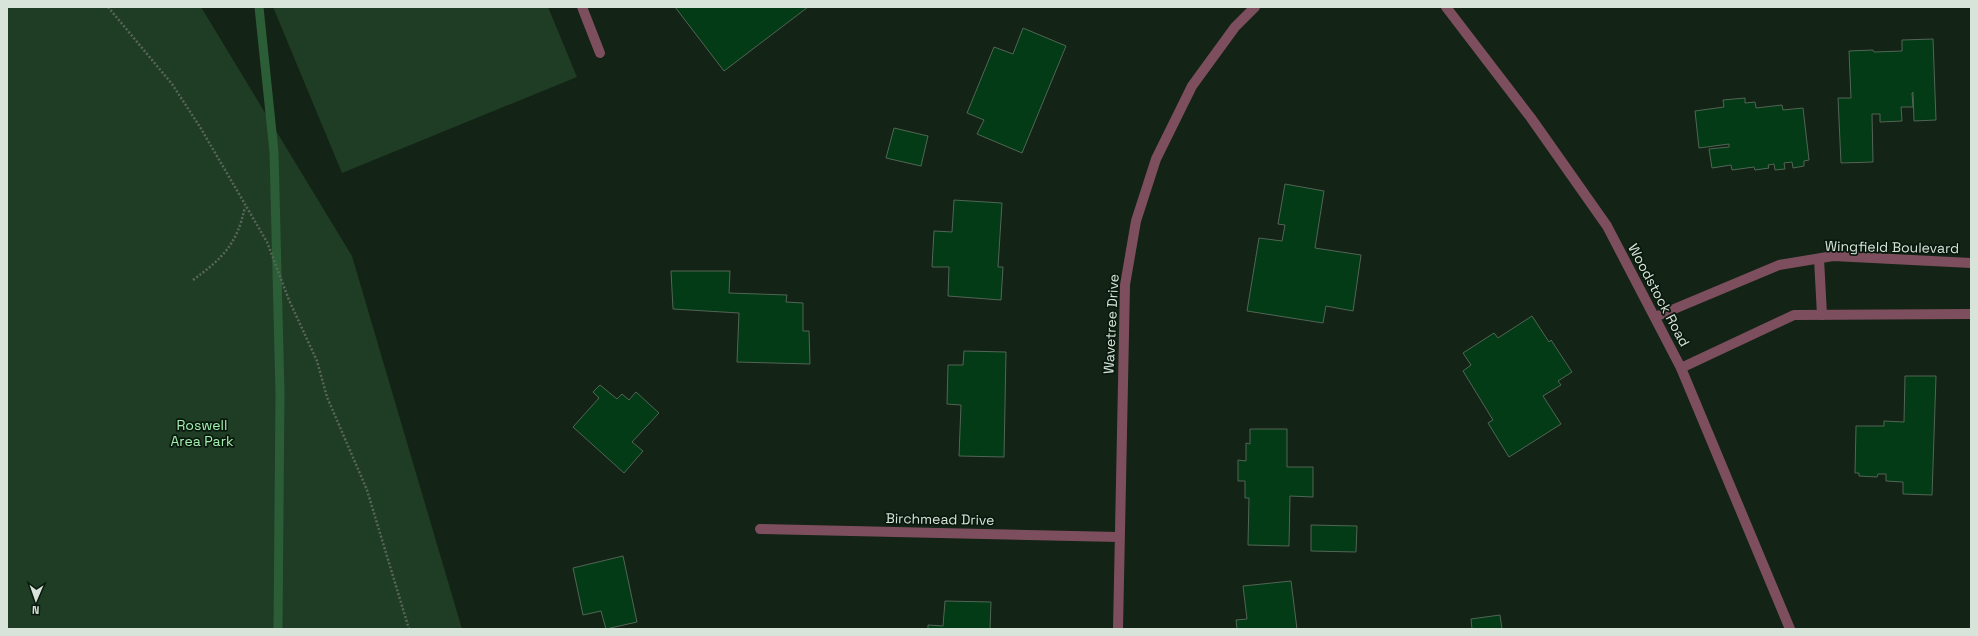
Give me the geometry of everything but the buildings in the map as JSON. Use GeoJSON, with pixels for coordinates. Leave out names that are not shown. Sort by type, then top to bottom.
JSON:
{"type":"FeatureCollection","features":[{"type":"Feature","properties":{"kind":"street"},"geometry":{"type":"LineString","coordinates":[[582,7],[600,54]]}},
{"type":"Feature","properties":{"kind":"street","name":"Wavetree Drive"},"geometry":{"type":"LineString","coordinates":[[1118,629],[1125,285],[1136,221],[1156,159],[1192,86],[1235,27],[1255,7]]}},
{"type":"Feature","properties":{"kind":"street","name":"Woodstock Road"},"geometry":{"type":"LineString","coordinates":[[1446,7],[1531,118],[1607,226],[1681,368],[1790,629]]}},
{"type":"Feature","properties":{"kind":"street","name":"Wingfield Boulevard"},"geometry":{"type":"LineString","coordinates":[[1655,318],[1779,265],[1819,258],[1833,256],[1971,263]]}},
{"type":"Feature","properties":{"kind":"street"},"geometry":{"type":"LineString","coordinates":[[1819,258],[1822,314]]}},
{"type":"Feature","properties":{"kind":"street"},"geometry":{"type":"LineString","coordinates":[[1681,368],[1794,315],[1971,314]]}},
{"type":"Feature","properties":{"kind":"street","name":"Birchmead Drive"},"geometry":{"type":"LineString","coordinates":[[760,529],[1119,537]]}},
{"type":"Feature","properties":{"kind":"path"},"geometry":{"type":"LineString","coordinates":[[108,7],[172,84],[200,127],[267,242],[289,300],[317,361],[327,397],[367,490],[409,629]]}},
{"type":"Feature","properties":{"kind":"path"},"geometry":{"type":"LineString","coordinates":[[193,280],[212,267],[228,250],[241,228],[246,207]]}},
{"type":"Feature","properties":{"kind":"green space","name":"Roswell Area Park"},"geometry":{"type":"Polygon","coordinates":[[[7,7],[201,7],[352,256],[462,629],[7,629],[7,7]]]}},
{"type":"Feature","properties":{"kind":"green space"},"geometry":{"type":"Polygon","coordinates":[[[273,7],[548,7],[577,77],[342,173],[273,7]]]}},
{"type":"Feature","properties":{"kind":"waterway"},"geometry":{"type":"LineString","coordinates":[[259,7],[274,152],[280,393],[278,629]]}}]}
